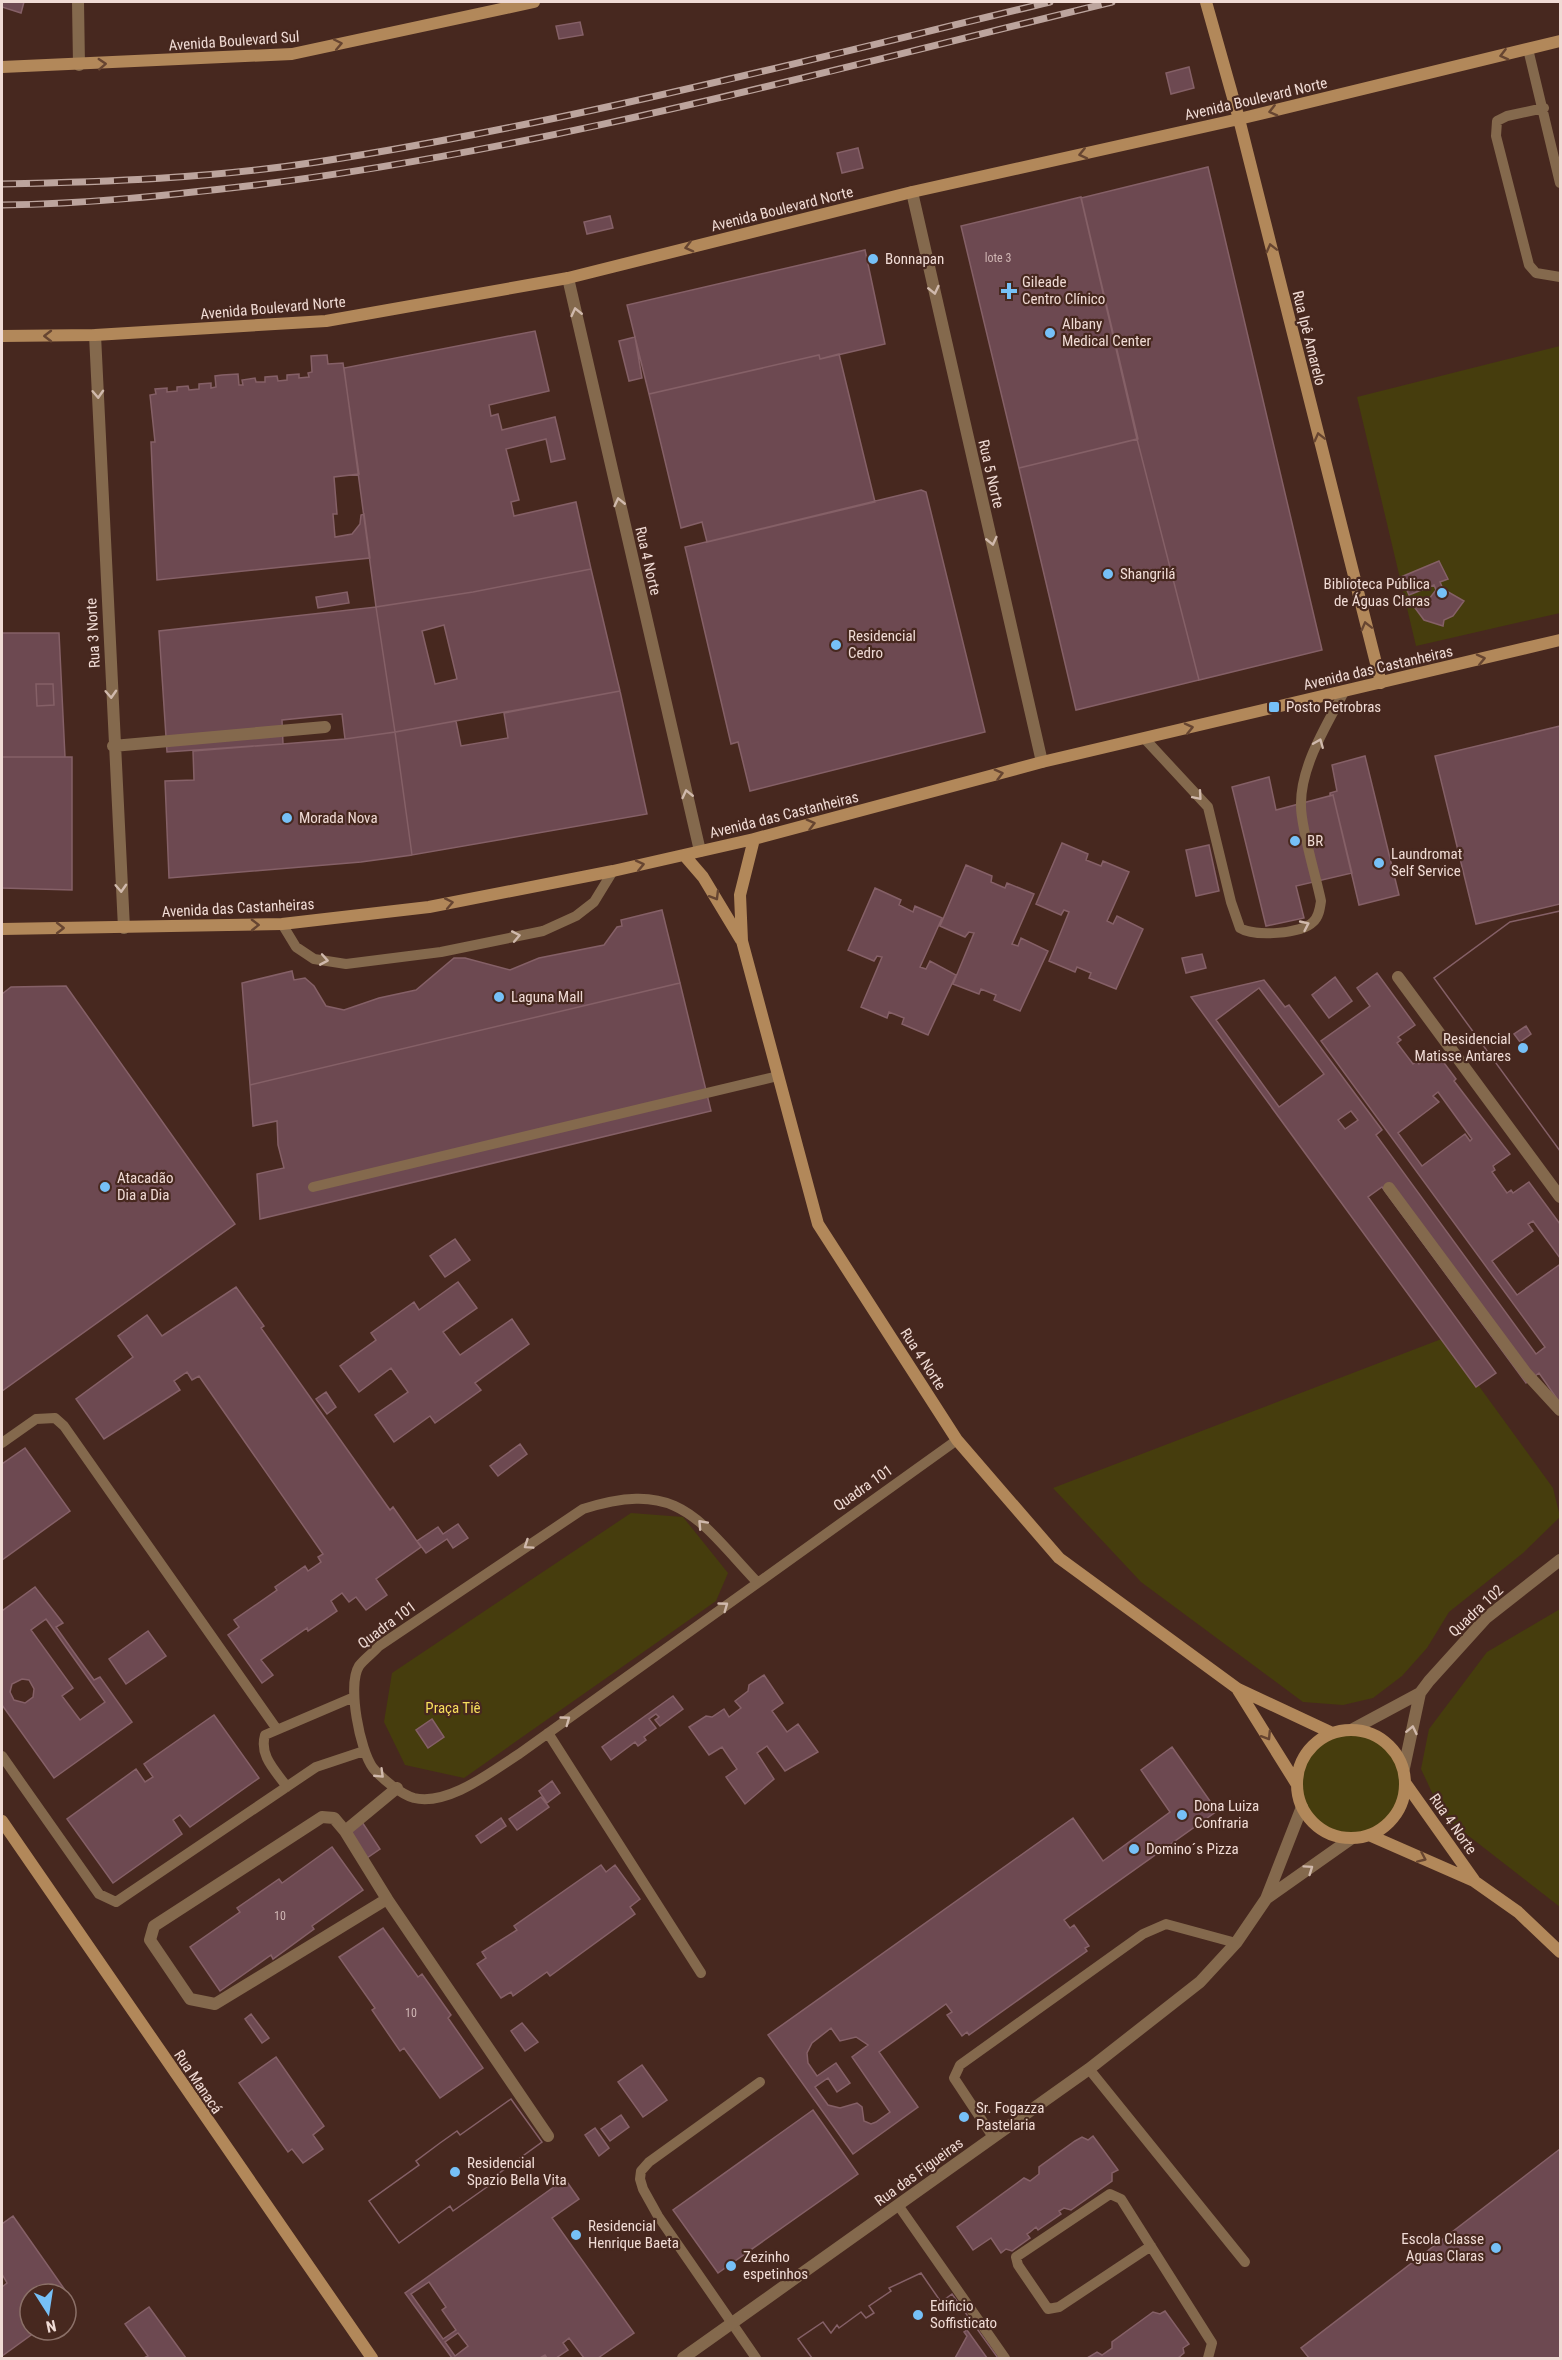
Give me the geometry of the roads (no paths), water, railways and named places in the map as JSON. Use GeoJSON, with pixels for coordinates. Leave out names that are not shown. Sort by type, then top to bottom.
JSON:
{"type":"FeatureCollection","features":[{"type":"Feature","properties":{"kind":"street"},"geometry":{"type":"LineString","coordinates":[[78,2],[79,65]]}},
{"type":"Feature","properties":{"kind":"street","name":"Avenida Boulevard Sul"},"geometry":{"type":"LineString","coordinates":[[2,67],[292,54],[500,5],[534,2]]}},
{"type":"Feature","properties":{"kind":"street","name":"Rua Ipê Amarelo"},"geometry":{"type":"LineString","coordinates":[[1206,2],[1239,119],[1381,683]]}},
{"type":"Feature","properties":{"kind":"street","name":"Avenida Boulevard Norte"},"geometry":{"type":"LineString","coordinates":[[2,336],[95,336],[326,321],[568,278],[912,192],[1239,119],[1560,41]]}},
{"type":"Feature","properties":{"kind":"street","name":"Rua 5 Norte"},"geometry":{"type":"LineString","coordinates":[[912,192],[1042,762]]}},
{"type":"Feature","properties":{"kind":"street","name":"Rua 4 Norte"},"geometry":{"type":"LineString","coordinates":[[568,278],[700,851]]}},
{"type":"Feature","properties":{"kind":"street","name":"Rua 3 Norte"},"geometry":{"type":"LineString","coordinates":[[95,336],[113,746],[124,928]]}},
{"type":"Feature","properties":{"kind":"street","name":"Avenida das Castanheiras"},"geometry":{"type":"LineString","coordinates":[[2,928],[282,924],[429,907],[613,871],[754,839],[1042,762],[1560,640]]}},
{"type":"Feature","properties":{"kind":"street"},"geometry":{"type":"LineString","coordinates":[[113,746],[325,728]]}},
{"type":"Feature","properties":{"kind":"street","name":"Rua 4 Norte"},"geometry":{"type":"LineString","coordinates":[[754,839],[740,895],[742,941],[818,1224],[957,1440],[1059,1558],[1238,1689],[1330,1732]]}},
{"type":"Feature","properties":{"kind":"street","name":"Rua 4 Norte"},"geometry":{"type":"LineString","coordinates":[[684,855],[703,877],[742,941]]}},
{"type":"Feature","properties":{"kind":"street"},"geometry":{"type":"LineString","coordinates":[[1398,977],[1560,1197]]}},
{"type":"Feature","properties":{"kind":"street"},"geometry":{"type":"LineString","coordinates":[[1389,1188],[1526,1373],[1560,1410]]}},
{"type":"Feature","properties":{"kind":"street","name":"Quadra 102"},"geometry":{"type":"LineString","coordinates":[[1353,1729],[1420,1693],[1486,1618],[1560,1560]]}},
{"type":"Feature","properties":{"kind":"street","name":"Rua 4 Norte"},"geometry":{"type":"LineString","coordinates":[[1238,1689],[1296,1784]]}},
{"type":"Feature","properties":{"kind":"street","name":"Quadra 102"},"geometry":{"type":"LineString","coordinates":[[1404,1768],[1420,1693]]}},
{"type":"Feature","properties":{"kind":"street"},"geometry":{"type":"LineString","coordinates":[[1353,1729],[1370,1732],[1385,1741],[1397,1753],[1404,1768],[1406,1784],[1403,1800],[1396,1816],[1384,1827],[1369,1835],[1352,1838],[1336,1836],[1320,1829],[1307,1817],[1296,1784],[1299,1766],[1308,1750],[1330,1732],[1353,1729]]}},
{"type":"Feature","properties":{"kind":"street","name":"Rua 4 Norte"},"geometry":{"type":"LineString","coordinates":[[1406,1784],[1474,1881]]}},
{"type":"Feature","properties":{"kind":"street"},"geometry":{"type":"LineString","coordinates":[[345,1832],[397,1788]]}},
{"type":"Feature","properties":{"kind":"street","name":"Rua das Figueiras"},"geometry":{"type":"LineString","coordinates":[[683,2358],[1089,2069],[1200,1982],[1236,1943],[1266,1899],[1302,1807]]}},
{"type":"Feature","properties":{"kind":"street"},"geometry":{"type":"LineString","coordinates":[[387,1899],[215,2004],[190,1999],[150,1940],[154,1926],[322,1817],[334,1818],[548,2136]]}},
{"type":"Feature","properties":{"kind":"street","name":"Rua Manacá"},"geometry":{"type":"LineString","coordinates":[[2,1821],[372,2358]]}},
{"type":"Feature","properties":{"kind":"street","name":"Rua 4 Norte"},"geometry":{"type":"LineString","coordinates":[[1369,1835],[1474,1881],[1518,1912],[1560,1953]]}},
{"type":"Feature","properties":{"kind":"street","name":"Rua das Figueiras"},"geometry":{"type":"LineString","coordinates":[[1266,1899],[1352,1838]]}},
{"type":"Feature","properties":{"kind":"lane"},"geometry":{"type":"LineString","coordinates":[[1528,49],[1544,108],[1560,183]]}},
{"type":"Feature","properties":{"kind":"lane"},"geometry":{"type":"LineString","coordinates":[[1544,108],[1507,116],[1497,121],[1496,136],[1528,265],[1536,273],[1560,277]]}},
{"type":"Feature","properties":{"kind":"lane"},"geometry":{"type":"LineString","coordinates":[[1144,738],[1208,807],[1231,902],[1240,928],[1256,934],[1299,928],[1312,923],[1318,914],[1321,901],[1300,807],[1304,778],[1322,734],[1345,690]]}},
{"type":"Feature","properties":{"kind":"lane"},"geometry":{"type":"LineString","coordinates":[[282,924],[296,947],[314,959],[346,964],[441,952],[543,931],[576,916],[594,902],[613,871]]}},
{"type":"Feature","properties":{"kind":"lane"},"geometry":{"type":"LineString","coordinates":[[313,1187],[778,1076]]}},
{"type":"Feature","properties":{"kind":"lane"},"geometry":{"type":"LineString","coordinates":[[2,1443],[36,1419],[55,1418],[64,1426],[276,1728]]}},
{"type":"Feature","properties":{"kind":"lane","name":"Quadra 101"},"geometry":{"type":"LineString","coordinates":[[757,1582],[695,1516],[682,1507],[660,1499],[634,1497],[614,1499],[583,1509],[379,1646],[359,1667],[354,1697],[364,1751],[372,1767],[397,1788],[415,1798],[440,1796],[466,1788],[548,1732],[957,1440]]}},
{"type":"Feature","properties":{"kind":"lane"},"geometry":{"type":"LineString","coordinates":[[287,1787],[264,1755],[262,1745],[265,1735],[276,1728],[354,1697]]}},
{"type":"Feature","properties":{"kind":"lane"},"geometry":{"type":"LineString","coordinates":[[548,1732],[701,1973]]}},
{"type":"Feature","properties":{"kind":"lane"},"geometry":{"type":"LineString","coordinates":[[2,1756],[99,1894],[111,1902],[121,1901],[316,1767],[364,1751]]}},
{"type":"Feature","properties":{"kind":"lane"},"geometry":{"type":"LineString","coordinates":[[993,2137],[954,2078],[960,2065],[1143,1934],[1166,1924],[1236,1943]]}},
{"type":"Feature","properties":{"kind":"lane"},"geometry":{"type":"LineString","coordinates":[[1089,2069],[1245,2262]]}},
{"type":"Feature","properties":{"kind":"lane"},"geometry":{"type":"LineString","coordinates":[[756,2358],[658,2216],[640,2179],[641,2171],[649,2162],[760,2082]]}},
{"type":"Feature","properties":{"kind":"lane"},"geometry":{"type":"LineString","coordinates":[[1151,2246],[1059,2307],[1048,2309],[1018,2265],[1016,2256],[1110,2194],[1121,2199],[1151,2246],[1212,2343],[1208,2358]]}},
{"type":"Feature","properties":{"kind":"lane"},"geometry":{"type":"LineString","coordinates":[[898,2205],[1005,2358]]}},
{"type":"Feature","properties":{"kind":"railway"},"geometry":{"type":"LineString","coordinates":[[2,184],[120,180],[239,172],[409,147],[685,90],[1050,2]]}},
{"type":"Feature","properties":{"kind":"railway"},"geometry":{"type":"LineString","coordinates":[[2,205],[98,201],[224,189],[364,170],[472,151],[687,106],[1112,2]]}},
{"type":"Feature","properties":{"kind":"place","name":"Bonnapan"},"geometry":{"type":"Point","coordinates":[873,259]}},
{"type":"Feature","properties":{"kind":"place","name":"Gileade Centro Clínico"},"geometry":{"type":"Point","coordinates":[1009,291]}},
{"type":"Feature","properties":{"kind":"place","name":"Albany Medical Center"},"geometry":{"type":"Point","coordinates":[1050,333]}},
{"type":"Feature","properties":{"kind":"place","name":"Shangrilá"},"geometry":{"type":"Point","coordinates":[1108,574]}},
{"type":"Feature","properties":{"kind":"place","name":"Biblioteca Pública de Águas Claras"},"geometry":{"type":"Point","coordinates":[1442,593]}},
{"type":"Feature","properties":{"kind":"place","name":"Residencial Cedro"},"geometry":{"type":"Point","coordinates":[836,645]}},
{"type":"Feature","properties":{"kind":"place","name":"Posto Petrobras"},"geometry":{"type":"Point","coordinates":[1274,707]}},
{"type":"Feature","properties":{"kind":"place","name":"Morada Nova"},"geometry":{"type":"Point","coordinates":[287,818]}},
{"type":"Feature","properties":{"kind":"place","name":"BR"},"geometry":{"type":"Point","coordinates":[1295,841]}},
{"type":"Feature","properties":{"kind":"place","name":"Laundromat Self Service"},"geometry":{"type":"Point","coordinates":[1379,863]}},
{"type":"Feature","properties":{"kind":"place","name":"Laguna Mall"},"geometry":{"type":"Point","coordinates":[499,997]}},
{"type":"Feature","properties":{"kind":"place","name":"Residencial Matisse Antares"},"geometry":{"type":"Point","coordinates":[1523,1048]}},
{"type":"Feature","properties":{"kind":"place","name":"Atacadão Dia a Dia"},"geometry":{"type":"Point","coordinates":[105,1187]}},
{"type":"Feature","properties":{"kind":"place","name":"Dona Luiza Confraria"},"geometry":{"type":"Point","coordinates":[1182,1815]}},
{"type":"Feature","properties":{"kind":"place","name":"Domino´s Pizza"},"geometry":{"type":"Point","coordinates":[1134,1849]}},
{"type":"Feature","properties":{"kind":"place","name":"Sr. Fogazza Pastelaria"},"geometry":{"type":"Point","coordinates":[964,2117]}},
{"type":"Feature","properties":{"kind":"place","name":"Residencial Spazio Bella Vita"},"geometry":{"type":"Point","coordinates":[455,2172]}},
{"type":"Feature","properties":{"kind":"place","name":"Residencial Henrique Baeta"},"geometry":{"type":"Point","coordinates":[576,2235]}},
{"type":"Feature","properties":{"kind":"place","name":"Escola Classe Aguas Claras"},"geometry":{"type":"Point","coordinates":[1496,2248]}},
{"type":"Feature","properties":{"kind":"place","name":"Zezinho espetinhos"},"geometry":{"type":"Point","coordinates":[731,2266]}},
{"type":"Feature","properties":{"kind":"place","name":"Edificio Soffisticato"},"geometry":{"type":"Point","coordinates":[918,2315]}},
{"type":"Feature","properties":{"kind":"park label","name":"Praça Tiê"},"geometry":{"type":"Point","coordinates":[453,1708]}}]}
